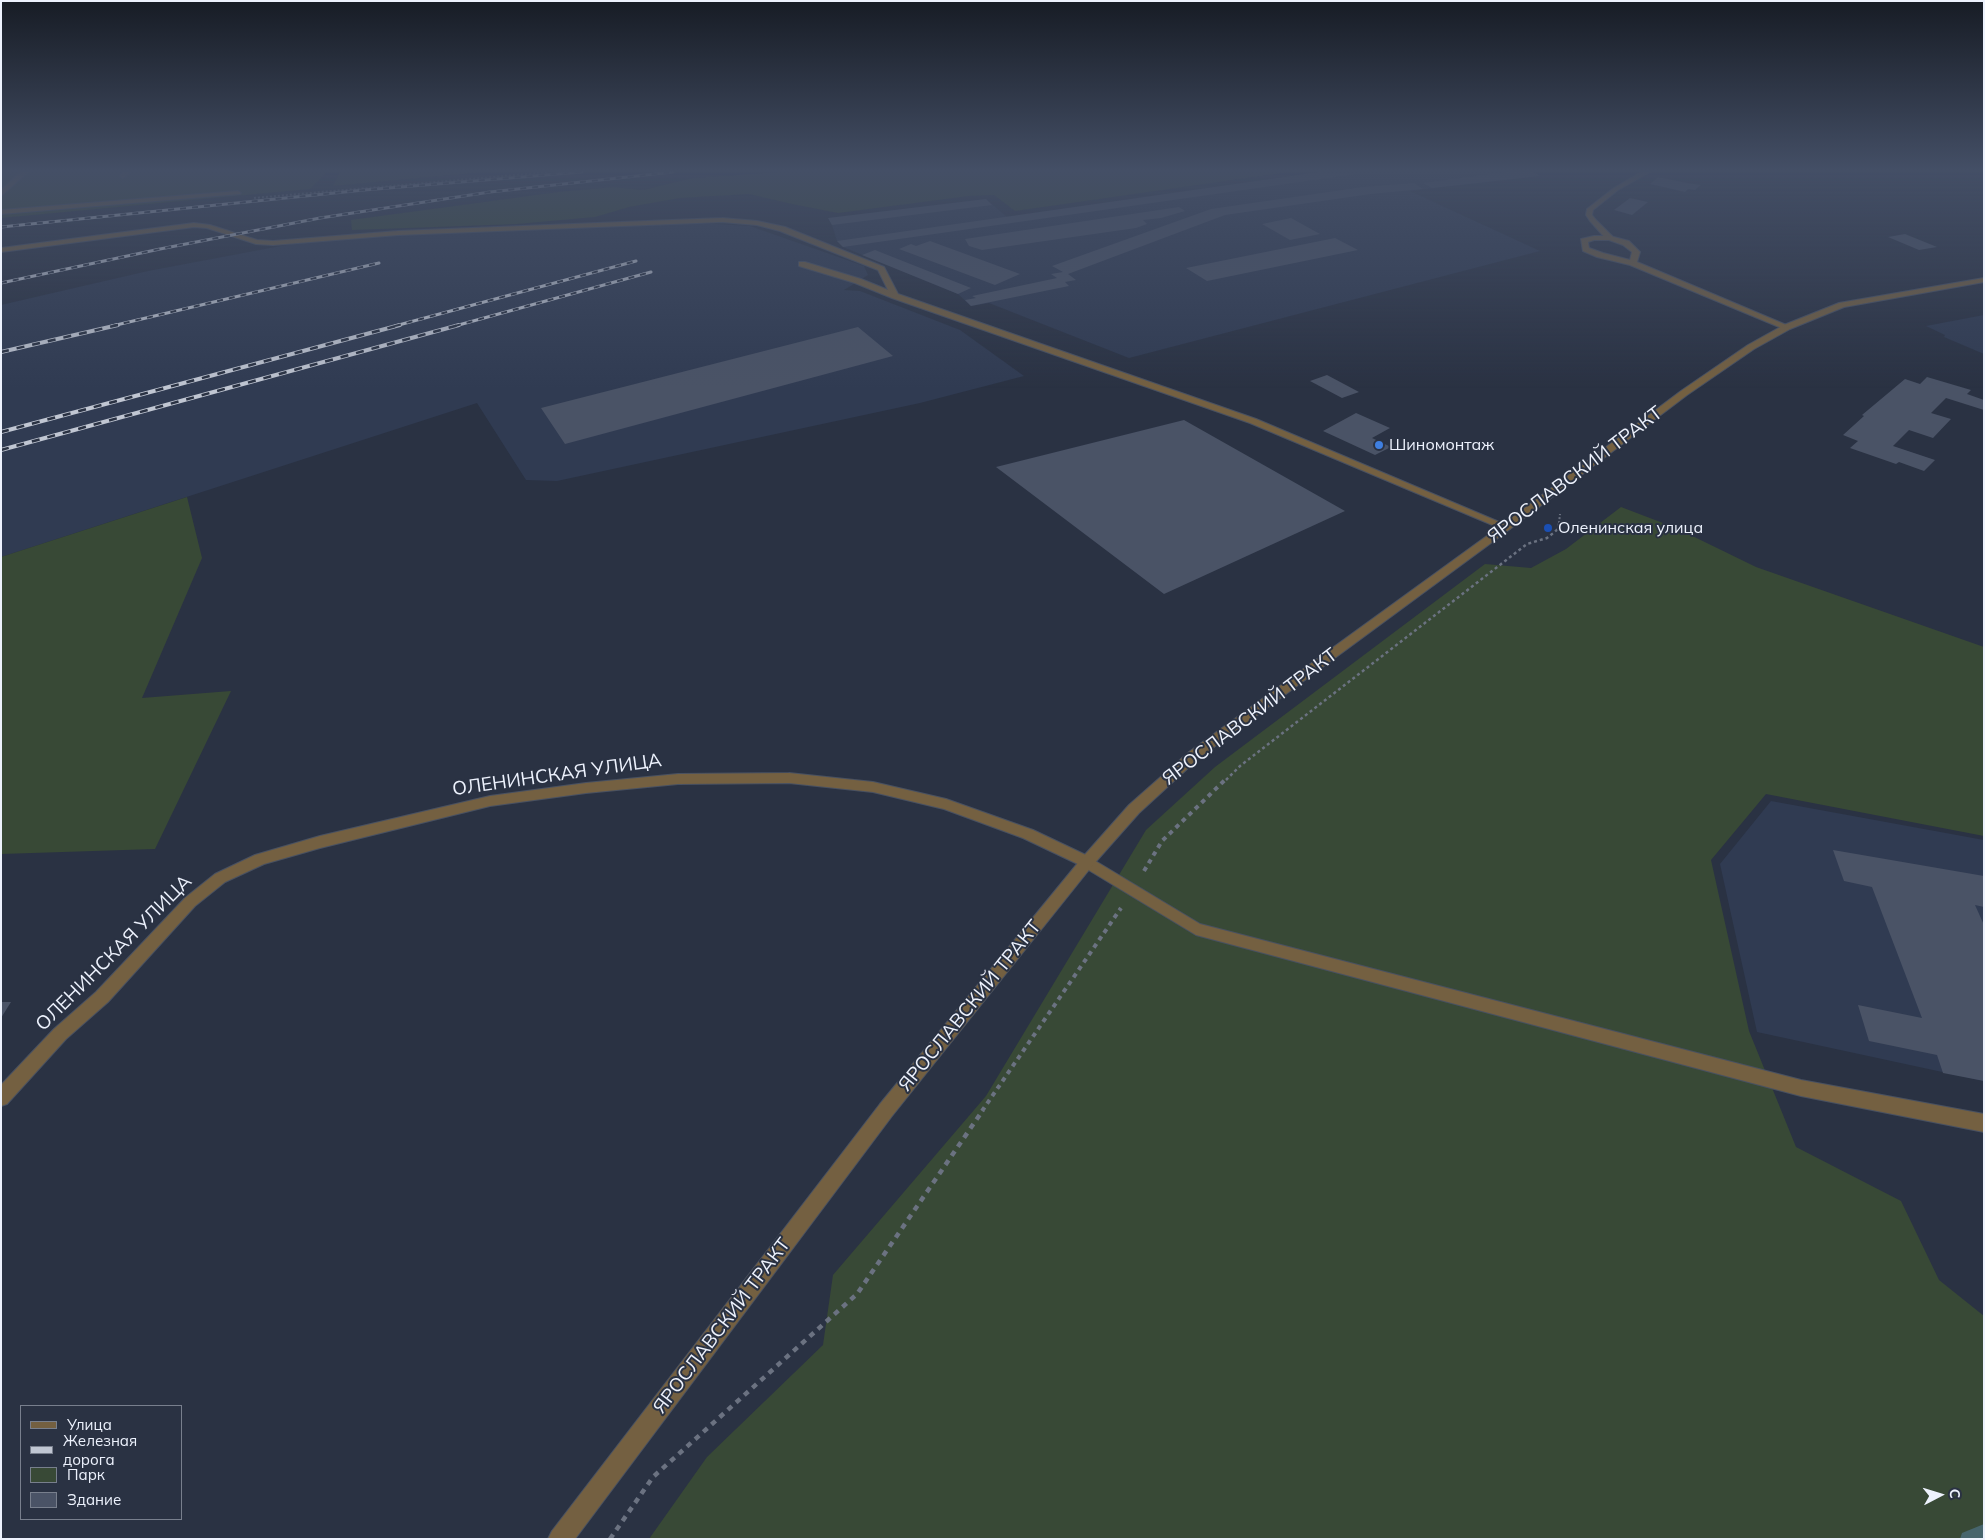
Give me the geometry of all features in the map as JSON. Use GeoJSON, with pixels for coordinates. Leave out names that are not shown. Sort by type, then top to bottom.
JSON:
{"type":"FeatureCollection","features":[{"type":"Feature","properties":{"kind":"street"},"geometry":{"type":"LineString","coordinates":[[1,250],[48,244]]}},
{"type":"Feature","properties":{"kind":"street"},"geometry":{"type":"LineString","coordinates":[[819,244],[881,269],[896,296]]}},
{"type":"Feature","properties":{"kind":"street"},"geometry":{"type":"LineString","coordinates":[[1585,244],[1586,248],[1600,255],[1633,263],[1787,327]]}},
{"type":"Feature","properties":{"kind":"street"},"geometry":{"type":"LineString","coordinates":[[1627,244],[1636,252],[1633,263]]}},
{"type":"Feature","properties":{"kind":"street"},"geometry":{"type":"LineString","coordinates":[[802,264],[858,281],[1253,421],[1506,527]]}},
{"type":"Feature","properties":{"kind":"street","name":"ЯРОСЛАВСКИЙ ТРАКТ"},"geometry":{"type":"LineString","coordinates":[[560,1539],[886,1110],[1087,862],[1134,809],[1194,755],[1506,527],[1719,368],[1751,347],[1787,327],[1823,312],[1856,302],[1984,280]]}},
{"type":"Feature","properties":{"kind":"street","name":"ОЛЕНИНСКАЯ УЛИЦА"},"geometry":{"type":"LineString","coordinates":[[1,1098],[60,1034],[102,997],[190,902],[220,878],[260,859],[303,846],[490,801],[586,788],[678,779],[789,778],[873,787],[946,804],[1028,834],[1087,862],[1196,929],[1801,1088],[1984,1122]]}},
{"type":"Feature","properties":{"kind":"path"},"geometry":{"type":"LineString","coordinates":[[610,1539],[653,1477],[857,1294],[1133,890],[1162,841],[1240,766],[1528,544],[1547,538],[1558,529],[1561,512]]}},
{"type":"Feature","properties":{"kind":"shaded area"},"geometry":{"type":"Polygon","coordinates":[[[292,244],[801,244],[864,266],[868,275],[844,290],[860,291],[960,330],[1024,376],[920,403],[557,481],[526,480],[477,403],[1,557],[1,305],[148,271],[292,244]]]}},
{"type":"Feature","properties":{"kind":"shaded area"},"geometry":{"type":"Polygon","coordinates":[[[840,244],[1525,244],[1540,251],[1129,358],[989,303],[971,306],[958,294],[843,247],[840,244]]]}},
{"type":"Feature","properties":{"kind":"shaded area"},"geometry":{"type":"Polygon","coordinates":[[[1984,315],[1984,354],[1944,337],[1945,335],[1926,326],[1984,315]]]}},
{"type":"Feature","properties":{"kind":"shaded area"},"geometry":{"type":"Polygon","coordinates":[[[1771,801],[1984,840],[1984,1081],[1757,1032],[1720,864],[1771,801]]]}},
{"type":"Feature","properties":{"kind":"green space"},"geometry":{"type":"Polygon","coordinates":[[[187,497],[202,558],[142,698],[231,691],[155,849],[1,854],[1,557],[187,497]]]}},
{"type":"Feature","properties":{"kind":"green space"},"geometry":{"type":"Polygon","coordinates":[[[1621,507],[1676,528],[1756,567],[1984,647],[1984,836],[1766,794],[1711,860],[1749,1031],[1796,1147],[1901,1201],[1939,1280],[1984,1316],[1984,1539],[649,1539],[707,1457],[823,1345],[833,1275],[986,1096],[1146,830],[1215,767],[1485,564],[1531,568],[1566,549],[1621,507]]]}},
{"type":"Feature","properties":{"kind":"building"},"geometry":{"type":"Polygon","coordinates":[[[840,244],[865,244],[843,247],[840,244]]]}},
{"type":"Feature","properties":{"kind":"building"},"geometry":{"type":"Polygon","coordinates":[[[911,244],[916,246],[922,244],[938,244],[1020,274],[995,285],[899,249],[911,244]]]}},
{"type":"Feature","properties":{"kind":"building"},"geometry":{"type":"Polygon","coordinates":[[[968,244],[1025,244],[982,250],[968,244]]]}},
{"type":"Feature","properties":{"kind":"building"},"geometry":{"type":"Polygon","coordinates":[[[1114,244],[1148,244],[1068,274],[1076,280],[1065,282],[1069,286],[971,306],[965,300],[976,298],[972,296],[1057,278],[1051,274],[1063,272],[1052,266],[1114,244]]]}},
{"type":"Feature","properties":{"kind":"building"},"geometry":{"type":"Polygon","coordinates":[[[1306,244],[1346,244],[1358,250],[1207,281],[1186,268],[1306,244]]]}},
{"type":"Feature","properties":{"kind":"building"},"geometry":{"type":"Polygon","coordinates":[[[1904,244],[1929,244],[1937,247],[1919,250],[1904,244]]]}},
{"type":"Feature","properties":{"kind":"building"},"geometry":{"type":"Polygon","coordinates":[[[875,250],[971,288],[958,294],[862,255],[875,250]]]}},
{"type":"Feature","properties":{"kind":"building"},"geometry":{"type":"Polygon","coordinates":[[[858,327],[893,356],[565,444],[541,408],[858,327]]]}},
{"type":"Feature","properties":{"kind":"building"},"geometry":{"type":"Polygon","coordinates":[[[1327,375],[1359,392],[1342,398],[1310,381],[1327,375]]]}},
{"type":"Feature","properties":{"kind":"building"},"geometry":{"type":"Polygon","coordinates":[[[1927,377],[1971,390],[1967,394],[1984,400],[1984,410],[1946,398],[1931,413],[1951,419],[1933,438],[1909,430],[1893,446],[1935,460],[1924,471],[1899,462],[1896,464],[1850,448],[1858,441],[1843,435],[1864,416],[1862,415],[1905,379],[1920,384],[1927,377]]]}},
{"type":"Feature","properties":{"kind":"building"},"geometry":{"type":"Polygon","coordinates":[[[1356,413],[1390,428],[1372,438],[1391,447],[1375,455],[1323,431],[1356,413]]]}},
{"type":"Feature","properties":{"kind":"building"},"geometry":{"type":"Polygon","coordinates":[[[1184,420],[1345,511],[1164,594],[996,467],[1184,420]]]}},
{"type":"Feature","properties":{"kind":"building"},"geometry":{"type":"Polygon","coordinates":[[[1833,850],[1984,876],[1984,907],[1975,905],[1984,925],[1984,1081],[1943,1073],[1937,1055],[1869,1041],[1858,1005],[1922,1018],[1872,887],[1844,881],[1833,850]]]}},
{"type":"Feature","properties":{"kind":"building"},"geometry":{"type":"Polygon","coordinates":[[[1,1002],[11,1002],[1,1018],[1,1002]]]}},
{"type":"Feature","properties":{"kind":"waterway"},"geometry":{"type":"LineString","coordinates":[[1968,1539],[1984,1532]]}},
{"type":"Feature","properties":{"kind":"railway"},"geometry":{"type":"LineString","coordinates":[[1,283],[186,244]]}},
{"type":"Feature","properties":{"kind":"railway"},"geometry":{"type":"LineString","coordinates":[[395,326],[636,261]]}},
{"type":"Feature","properties":{"kind":"railway"},"geometry":{"type":"LineString","coordinates":[[112,326],[379,263]]}},
{"type":"Feature","properties":{"kind":"railway"},"geometry":{"type":"LineString","coordinates":[[455,326],[651,272]]}},
{"type":"Feature","properties":{"kind":"railway"},"geometry":{"type":"LineString","coordinates":[[1,352],[118,325]]}},
{"type":"Feature","properties":{"kind":"railway"},"geometry":{"type":"LineString","coordinates":[[1,432],[400,325]]}},
{"type":"Feature","properties":{"kind":"railway"},"geometry":{"type":"LineString","coordinates":[[1,450],[459,325]]}},
{"type":"Feature","properties":{"kind":"place","name":"Шиномонтаж"},"geometry":{"type":"Point","coordinates":[1379,445]}},
{"type":"Feature","properties":{"kind":"place","name":"Оленинская улица"},"geometry":{"type":"Point","coordinates":[1548,528]}}]}
